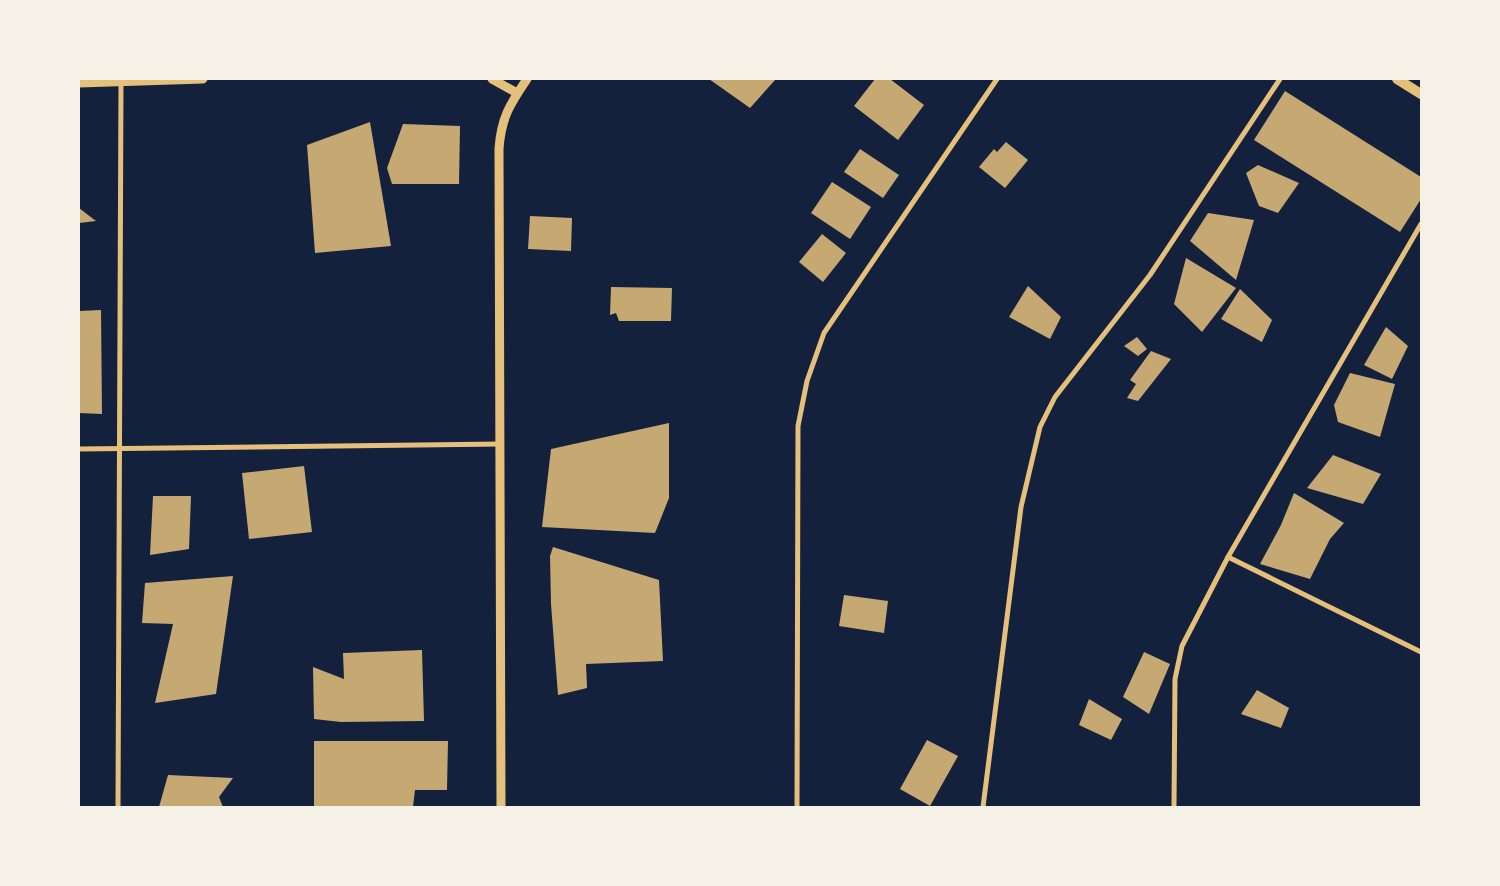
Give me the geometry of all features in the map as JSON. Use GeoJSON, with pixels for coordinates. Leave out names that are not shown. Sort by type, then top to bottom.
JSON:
{"type":"FeatureCollection","features":[{"type":"Feature","properties":{"kind":"main road"},"geometry":{"type":"LineString","coordinates":[[1397,79],[1421,94]]}},
{"type":"Feature","properties":{"kind":"street"},"geometry":{"type":"LineString","coordinates":[[79,83],[203,79]]}},
{"type":"Feature","properties":{"kind":"street"},"geometry":{"type":"LineString","coordinates":[[492,79],[517,93]]}},
{"type":"Feature","properties":{"kind":"street"},"geometry":{"type":"LineString","coordinates":[[501,807],[499,149],[502,121],[527,79]]}},
{"type":"Feature","properties":{"kind":"street"},"geometry":{"type":"LineString","coordinates":[[797,807],[796,482],[798,426],[807,381],[824,333],[997,79]]}},
{"type":"Feature","properties":{"kind":"street"},"geometry":{"type":"LineString","coordinates":[[984,807],[1021,507],[1040,427],[1055,397],[1150,275],[1280,79]]}},
{"type":"Feature","properties":{"kind":"street"},"geometry":{"type":"LineString","coordinates":[[118,807],[121,82]]}},
{"type":"Feature","properties":{"kind":"street"},"geometry":{"type":"LineString","coordinates":[[1174,807],[1177,664],[1182,646],[1228,557],[1421,224]]}},
{"type":"Feature","properties":{"kind":"street"},"geometry":{"type":"LineString","coordinates":[[79,449],[501,444]]}},
{"type":"Feature","properties":{"kind":"street"},"geometry":{"type":"LineString","coordinates":[[1228,557],[1421,652]]}},
{"type":"Feature","properties":{"kind":"building"},"geometry":{"type":"Polygon","coordinates":[[[709,79],[776,79],[750,108],[709,79]]]}},
{"type":"Feature","properties":{"kind":"building"},"geometry":{"type":"Polygon","coordinates":[[[875,79],[890,79],[924,105],[898,140],[854,106],[875,79]]]}},
{"type":"Feature","properties":{"kind":"building"},"geometry":{"type":"Polygon","coordinates":[[[1285,91],[1421,177],[1421,199],[1400,232],[1254,140],[1285,91]]]}},
{"type":"Feature","properties":{"kind":"building"},"geometry":{"type":"Polygon","coordinates":[[[370,122],[391,246],[315,253],[307,145],[370,122]]]}},
{"type":"Feature","properties":{"kind":"building"},"geometry":{"type":"Polygon","coordinates":[[[403,124],[460,126],[459,184],[392,184],[387,168],[403,124]]]}},
{"type":"Feature","properties":{"kind":"building"},"geometry":{"type":"Polygon","coordinates":[[[1006,142],[1028,160],[1005,188],[979,167],[994,149],[997,152],[1006,142]]]}},
{"type":"Feature","properties":{"kind":"building"},"geometry":{"type":"Polygon","coordinates":[[[860,149],[899,175],[883,198],[844,172],[860,149]]]}},
{"type":"Feature","properties":{"kind":"building"},"geometry":{"type":"Polygon","coordinates":[[[1258,165],[1299,183],[1278,213],[1259,206],[1246,173],[1258,165]]]}},
{"type":"Feature","properties":{"kind":"building"},"geometry":{"type":"Polygon","coordinates":[[[832,182],[871,207],[850,239],[811,213],[832,182]]]}},
{"type":"Feature","properties":{"kind":"building"},"geometry":{"type":"Polygon","coordinates":[[[79,208],[96,221],[79,223],[79,208]]]}},
{"type":"Feature","properties":{"kind":"building"},"geometry":{"type":"Polygon","coordinates":[[[1208,213],[1254,220],[1236,280],[1190,241],[1208,213]]]}},
{"type":"Feature","properties":{"kind":"building"},"geometry":{"type":"Polygon","coordinates":[[[530,216],[572,218],[571,251],[528,249],[530,216]]]}},
{"type":"Feature","properties":{"kind":"building"},"geometry":{"type":"Polygon","coordinates":[[[822,234],[846,253],[823,282],[799,262],[822,234]]]}},
{"type":"Feature","properties":{"kind":"building"},"geometry":{"type":"Polygon","coordinates":[[[1186,258],[1236,288],[1202,332],[1174,304],[1186,258]]]}},
{"type":"Feature","properties":{"kind":"building"},"geometry":{"type":"Polygon","coordinates":[[[1028,286],[1061,317],[1050,339],[1009,317],[1028,286]]]}},
{"type":"Feature","properties":{"kind":"building"},"geometry":{"type":"Polygon","coordinates":[[[611,287],[672,288],[671,321],[619,321],[616,313],[610,315],[611,287]]]}},
{"type":"Feature","properties":{"kind":"building"},"geometry":{"type":"Polygon","coordinates":[[[1240,289],[1272,320],[1262,342],[1221,319],[1240,289]]]}},
{"type":"Feature","properties":{"kind":"building"},"geometry":{"type":"Polygon","coordinates":[[[101,310],[102,414],[79,413],[79,311],[101,310]]]}},
{"type":"Feature","properties":{"kind":"building"},"geometry":{"type":"Polygon","coordinates":[[[1386,327],[1408,346],[1392,379],[1364,365],[1386,327]]]}},
{"type":"Feature","properties":{"kind":"building"},"geometry":{"type":"Polygon","coordinates":[[[1137,337],[1147,349],[1138,356],[1124,346],[1137,337]]]}},
{"type":"Feature","properties":{"kind":"building"},"geometry":{"type":"Polygon","coordinates":[[[1151,351],[1171,359],[1138,401],[1127,398],[1136,384],[1130,380],[1151,351]]]}},
{"type":"Feature","properties":{"kind":"building"},"geometry":{"type":"Polygon","coordinates":[[[1350,373],[1395,384],[1380,437],[1338,422],[1334,405],[1350,373]]]}},
{"type":"Feature","properties":{"kind":"building"},"geometry":{"type":"Polygon","coordinates":[[[669,423],[669,498],[655,533],[542,527],[551,449],[669,423]]]}},
{"type":"Feature","properties":{"kind":"building"},"geometry":{"type":"Polygon","coordinates":[[[1333,455],[1381,474],[1363,504],[1307,488],[1333,455]]]}},
{"type":"Feature","properties":{"kind":"building"},"geometry":{"type":"Polygon","coordinates":[[[304,466],[312,532],[249,539],[242,473],[304,466]]]}},
{"type":"Feature","properties":{"kind":"building"},"geometry":{"type":"Polygon","coordinates":[[[1294,493],[1344,523],[1330,539],[1310,579],[1260,564],[1281,525],[1294,493]]]}},
{"type":"Feature","properties":{"kind":"building"},"geometry":{"type":"Polygon","coordinates":[[[153,496],[191,496],[189,549],[150,555],[153,496]]]}},
{"type":"Feature","properties":{"kind":"building"},"geometry":{"type":"Polygon","coordinates":[[[553,547],[659,580],[663,661],[586,664],[587,688],[558,695],[551,604],[550,556],[553,547]]]}},
{"type":"Feature","properties":{"kind":"building"},"geometry":{"type":"Polygon","coordinates":[[[233,576],[216,694],[155,703],[173,624],[142,623],[145,583],[233,576]]]}},
{"type":"Feature","properties":{"kind":"building"},"geometry":{"type":"Polygon","coordinates":[[[844,595],[888,601],[884,633],[839,626],[844,595]]]}},
{"type":"Feature","properties":{"kind":"building"},"geometry":{"type":"Polygon","coordinates":[[[422,650],[424,721],[341,722],[314,719],[313,667],[344,679],[343,653],[422,650]]]}},
{"type":"Feature","properties":{"kind":"building"},"geometry":{"type":"Polygon","coordinates":[[[1144,652],[1170,664],[1149,714],[1123,697],[1144,652]]]}},
{"type":"Feature","properties":{"kind":"building"},"geometry":{"type":"Polygon","coordinates":[[[1257,690],[1289,708],[1281,728],[1241,714],[1257,690]]]}},
{"type":"Feature","properties":{"kind":"building"},"geometry":{"type":"Polygon","coordinates":[[[1089,699],[1122,719],[1111,740],[1079,725],[1089,699]]]}},
{"type":"Feature","properties":{"kind":"building"},"geometry":{"type":"Polygon","coordinates":[[[927,740],[958,756],[930,806],[900,789],[927,740]]]}},
{"type":"Feature","properties":{"kind":"building"},"geometry":{"type":"Polygon","coordinates":[[[314,741],[448,741],[447,790],[415,790],[413,807],[314,807],[314,741]]]}},
{"type":"Feature","properties":{"kind":"building"},"geometry":{"type":"Polygon","coordinates":[[[168,775],[233,778],[219,797],[223,807],[159,807],[168,775]]]}}]}
